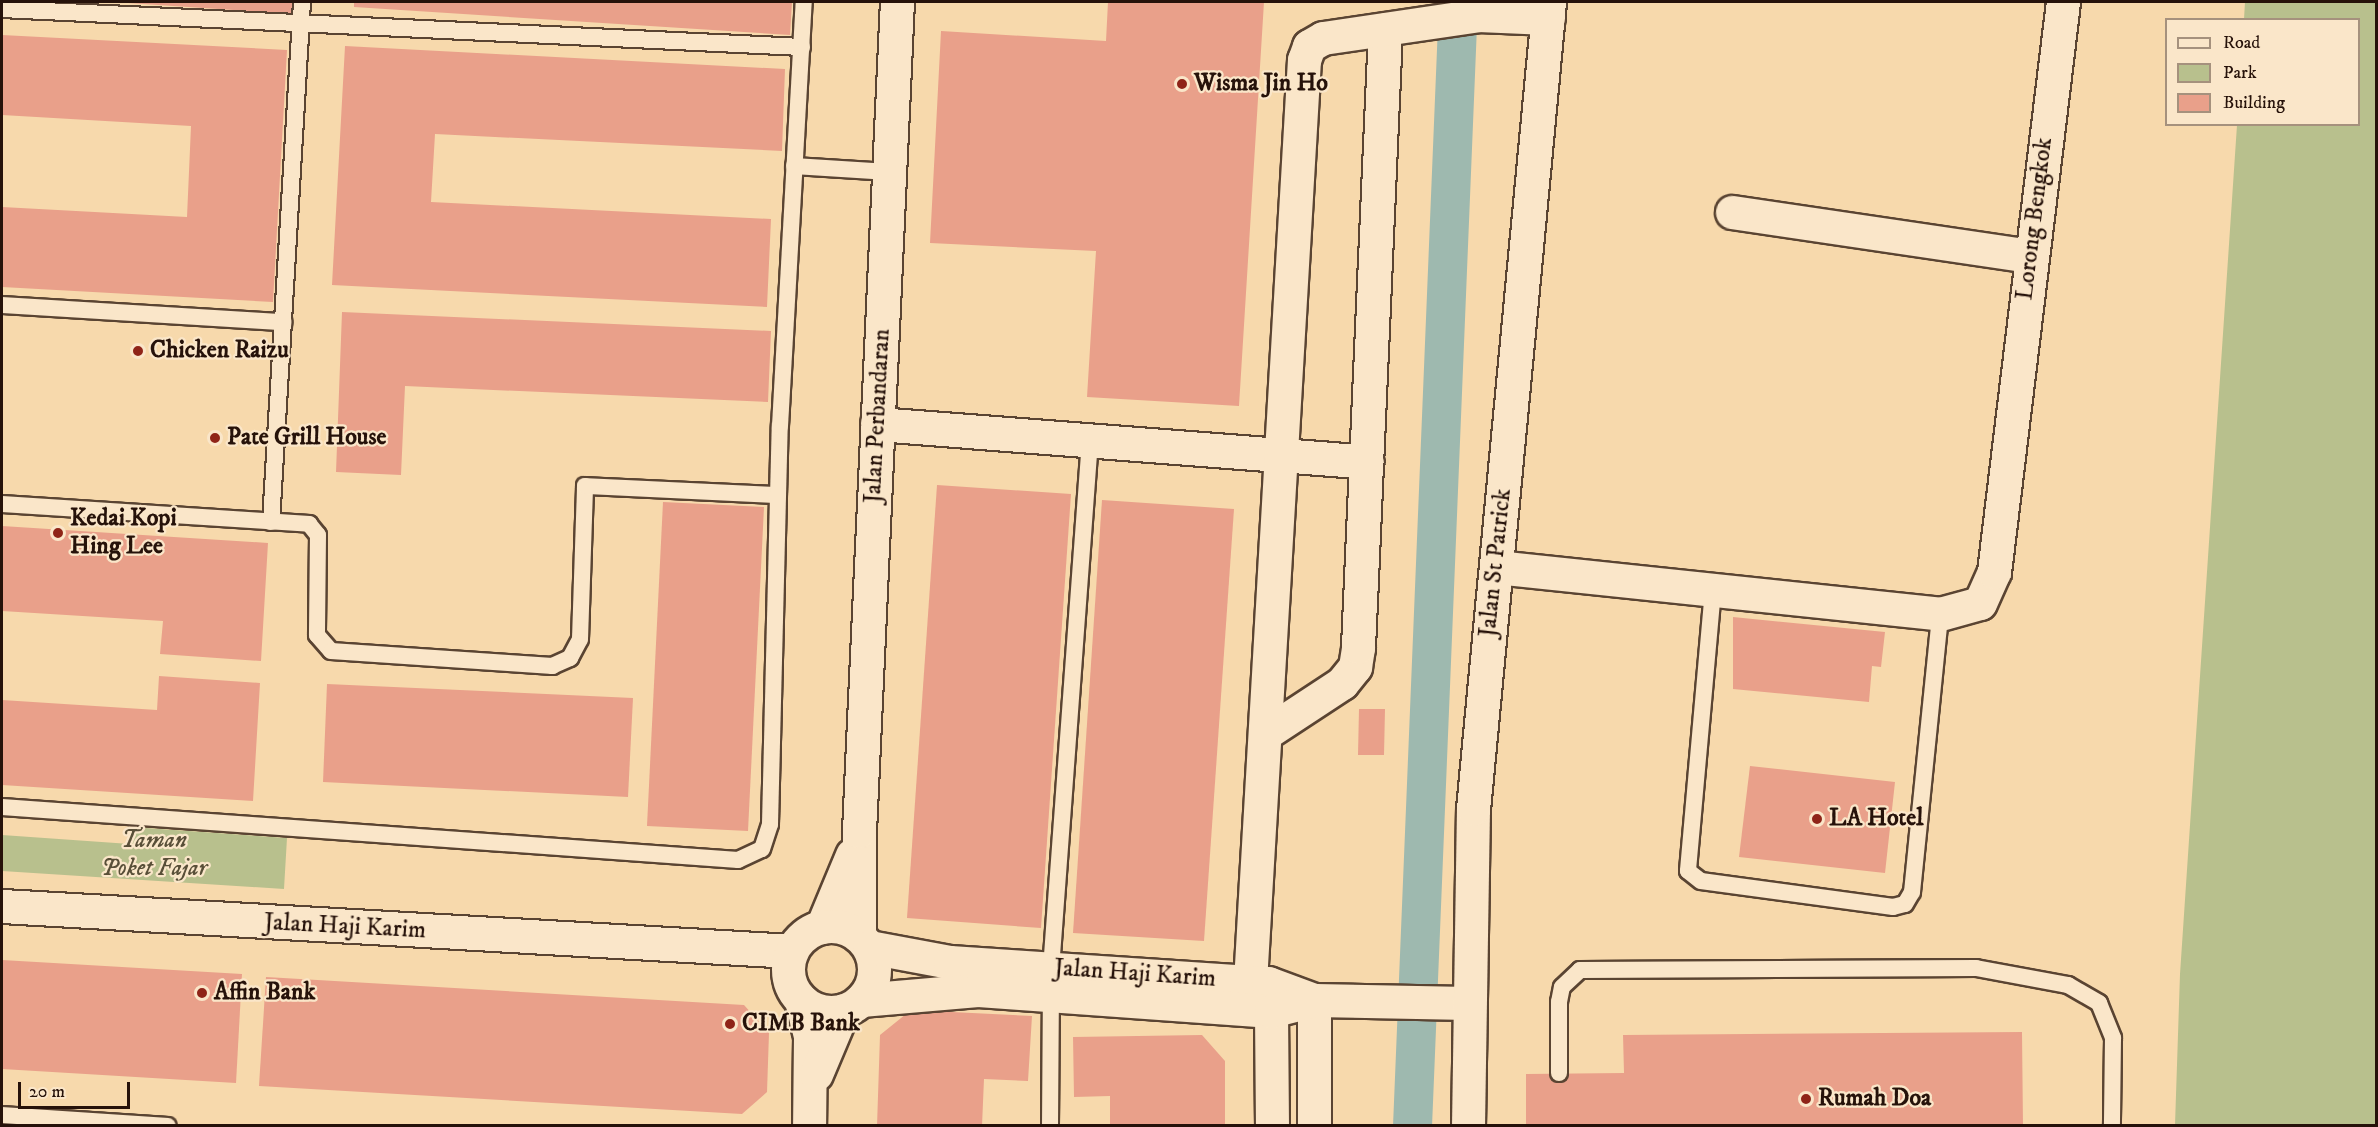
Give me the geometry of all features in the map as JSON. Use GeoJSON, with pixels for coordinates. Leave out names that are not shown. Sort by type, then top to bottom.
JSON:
{"type":"FeatureCollection","features":[{"type":"Feature","properties":{"kind":"street","name":"Jalan Perbandaran"},"geometry":{"type":"LineString","coordinates":[[864,942],[859,831],[897,2]]}},
{"type":"Feature","properties":{"kind":"street","name":"Lorong Bengkok"},"geometry":{"type":"LineString","coordinates":[[1496,567],[1940,614],[1969,610],[1987,595],[2063,2]]}},
{"type":"Feature","properties":{"kind":"street"},"geometry":{"type":"LineString","coordinates":[[1250,982],[1304,60],[1309,46],[1323,38],[1466,17],[1548,10]]}},
{"type":"Feature","properties":{"kind":"street","name":"Jalan St Patrick"},"geometry":{"type":"LineString","coordinates":[[1468,1125],[1468,1003],[1473,809],[1548,10]]}},
{"type":"Feature","properties":{"kind":"street"},"geometry":{"type":"LineString","coordinates":[[1266,733],[1342,683],[1355,667],[1384,30]]}},
{"type":"Feature","properties":{"kind":"street"},"geometry":{"type":"LineString","coordinates":[[1732,212],[2030,256]]}},
{"type":"Feature","properties":{"kind":"street"},"geometry":{"type":"LineString","coordinates":[[878,424],[1366,462]]}},
{"type":"Feature","properties":{"kind":"street","name":"Jalan Perbandaran"},"geometry":{"type":"LineString","coordinates":[[822,927],[846,879],[859,831]]}},
{"type":"Feature","properties":{"kind":"street","name":"Jalan Haji Karim"},"geometry":{"type":"LineString","coordinates":[[11,909],[658,943],[794,975]]}},
{"type":"Feature","properties":{"kind":"street"},"geometry":{"type":"LineString","coordinates":[[809,1125],[810,1037],[794,975],[810,932],[822,927],[835,926],[864,942],[874,975],[852,1005],[810,1090]]}},
{"type":"Feature","properties":{"kind":"street","name":"Jalan Haji Karim"},"geometry":{"type":"LineString","coordinates":[[864,942],[919,959],[1051,982],[1271,1011],[1314,1000],[1468,1003]]}},
{"type":"Feature","properties":{"kind":"street"},"geometry":{"type":"LineString","coordinates":[[794,975],[821,1010],[852,1005]]}},
{"type":"Feature","properties":{"kind":"street","name":"Jalan Haji Karim"},"geometry":{"type":"LineString","coordinates":[[852,1005],[951,990],[1051,982],[1250,982],[1283,986],[1314,1000]]}},
{"type":"Feature","properties":{"kind":"street"},"geometry":{"type":"LineString","coordinates":[[1314,1000],[1314,1125]]}},
{"type":"Feature","properties":{"kind":"street"},"geometry":{"type":"LineString","coordinates":[[1271,1011],[1272,1125]]}},
{"type":"Feature","properties":{"kind":"street"},"geometry":{"type":"LineString","coordinates":[[1271,1060],[1314,1060]]}},
{"type":"Feature","properties":{"kind":"lane"},"geometry":{"type":"LineString","coordinates":[[271,522],[302,2]]}},
{"type":"Feature","properties":{"kind":"lane"},"geometry":{"type":"LineString","coordinates":[[2,807],[591,852],[750,857],[762,849],[770,824],[778,495],[804,2]]}},
{"type":"Feature","properties":{"kind":"lane"},"geometry":{"type":"LineString","coordinates":[[2,9],[802,47]]}},
{"type":"Feature","properties":{"kind":"lane"},"geometry":{"type":"LineString","coordinates":[[794,166],[889,172]]}},
{"type":"Feature","properties":{"kind":"lane"},"geometry":{"type":"LineString","coordinates":[[2,305],[283,322]]}},
{"type":"Feature","properties":{"kind":"lane"},"geometry":{"type":"LineString","coordinates":[[1050,1125],[1051,982],[1090,441]]}},
{"type":"Feature","properties":{"kind":"lane"},"geometry":{"type":"LineString","coordinates":[[2,504],[271,522],[315,528],[317,635],[331,651],[552,666],[570,658],[580,639],[585,486],[778,495]]}},
{"type":"Feature","properties":{"kind":"lane"},"geometry":{"type":"LineString","coordinates":[[1713,590],[1688,871],[1701,881],[1893,907],[1905,904],[1911,892],[1940,614]]}},
{"type":"Feature","properties":{"kind":"lane"},"geometry":{"type":"LineString","coordinates":[[1559,1073],[1558,1002],[1562,987],[1580,970],[1976,968],[2068,985],[2099,1003],[2113,1038],[2112,1125]]}},
{"type":"Feature","properties":{"kind":"lane"},"geometry":{"type":"LineString","coordinates":[[2,1115],[168,1125]]}},
{"type":"Feature","properties":{"kind":"green space"},"geometry":{"type":"Polygon","coordinates":[[[2245,2],[2376,2],[2376,1125],[2175,1125],[2180,974],[2237,126],[2360,126],[2360,18],[2244,18],[2245,2]]]}},
{"type":"Feature","properties":{"kind":"green space","name":"Taman Poket Fajar"},"geometry":{"type":"Polygon","coordinates":[[[132,827],[287,838],[284,889],[2,871],[2,835],[130,844],[132,827]]]}},
{"type":"Feature","properties":{"kind":"building"},"geometry":{"type":"Polygon","coordinates":[[[113,2],[294,2],[293,14],[113,2]]]}},
{"type":"Feature","properties":{"kind":"building"},"geometry":{"type":"Polygon","coordinates":[[[354,2],[792,2],[790,35],[354,7],[354,2]]]}},
{"type":"Feature","properties":{"kind":"building"},"geometry":{"type":"Polygon","coordinates":[[[1108,2],[1264,2],[1239,406],[1087,397],[1096,251],[930,243],[941,31],[1106,41],[1108,2]]]}},
{"type":"Feature","properties":{"kind":"building"},"geometry":{"type":"Polygon","coordinates":[[[2,35],[287,50],[273,302],[2,287],[2,207],[187,217],[191,126],[2,115],[2,35]]]}},
{"type":"Feature","properties":{"kind":"building"},"geometry":{"type":"Polygon","coordinates":[[[345,46],[785,69],[782,151],[435,134],[431,202],[771,219],[767,307],[332,285],[345,46]]]}},
{"type":"Feature","properties":{"kind":"building"},"geometry":{"type":"Polygon","coordinates":[[[342,312],[771,331],[768,402],[405,386],[401,475],[336,472],[342,312]]]}},
{"type":"Feature","properties":{"kind":"building"},"geometry":{"type":"Polygon","coordinates":[[[937,485],[1071,494],[1041,928],[907,918],[937,485]]]}},
{"type":"Feature","properties":{"kind":"building"},"geometry":{"type":"Polygon","coordinates":[[[1102,500],[1234,509],[1204,941],[1073,933],[1102,500]]]}},
{"type":"Feature","properties":{"kind":"building"},"geometry":{"type":"Polygon","coordinates":[[[663,502],[764,507],[748,831],[647,826],[663,502]]]}},
{"type":"Feature","properties":{"kind":"building"},"geometry":{"type":"Polygon","coordinates":[[[2,526],[268,543],[261,661],[160,654],[163,621],[2,611],[2,526]]]}},
{"type":"Feature","properties":{"kind":"building"},"geometry":{"type":"Polygon","coordinates":[[[1733,617],[1885,632],[1881,667],[1872,666],[1869,702],[1733,689],[1733,617]]]}},
{"type":"Feature","properties":{"kind":"building"},"geometry":{"type":"Polygon","coordinates":[[[159,676],[260,683],[253,801],[2,785],[2,700],[157,710],[159,676]]]}},
{"type":"Feature","properties":{"kind":"building"},"geometry":{"type":"Polygon","coordinates":[[[327,684],[633,698],[628,797],[323,782],[327,684]]]}},
{"type":"Feature","properties":{"kind":"building"},"geometry":{"type":"Polygon","coordinates":[[[1359,709],[1385,709],[1384,755],[1358,755],[1359,709]]]}},
{"type":"Feature","properties":{"kind":"building","name":"LA Hotel"},"geometry":{"type":"Polygon","coordinates":[[[1750,766],[1895,782],[1885,873],[1739,857],[1750,766]]]}},
{"type":"Feature","properties":{"kind":"building"},"geometry":{"type":"Polygon","coordinates":[[[2,960],[242,974],[236,1083],[2,1069],[2,960]]]}},
{"type":"Feature","properties":{"kind":"building"},"geometry":{"type":"Polygon","coordinates":[[[266,977],[744,1005],[769,1033],[767,1092],[742,1114],[259,1086],[266,977]]]}},
{"type":"Feature","properties":{"kind":"building"},"geometry":{"type":"Polygon","coordinates":[[[911,1010],[1032,1016],[1028,1081],[984,1079],[982,1126],[877,1126],[880,1035],[911,1010]]]}},
{"type":"Feature","properties":{"kind":"building","name":"Rumah Doa"},"geometry":{"type":"Polygon","coordinates":[[[2022,1032],[2023,1126],[1526,1126],[1526,1074],[1624,1073],[1623,1035],[2022,1032]]]}},
{"type":"Feature","properties":{"kind":"building"},"geometry":{"type":"Polygon","coordinates":[[[1202,1035],[1225,1061],[1225,1126],[1110,1126],[1110,1096],[1074,1097],[1073,1037],[1202,1035]]]}},
{"type":"Feature","properties":{"kind":"waterway"},"geometry":{"type":"LineString","coordinates":[[1412,1126],[1458,2]]}},
{"type":"Feature","properties":{"kind":"place","name":"Wisma Jin Ho"},"geometry":{"type":"Point","coordinates":[1182,84]}},
{"type":"Feature","properties":{"kind":"place","name":"Chicken Raizu"},"geometry":{"type":"Point","coordinates":[138,351]}},
{"type":"Feature","properties":{"kind":"place","name":"Pate Grill House"},"geometry":{"type":"Point","coordinates":[215,438]}},
{"type":"Feature","properties":{"kind":"place","name":"Kedai Kopi Hing Lee"},"geometry":{"type":"Point","coordinates":[58,533]}},
{"type":"Feature","properties":{"kind":"place","name":"LA Hotel"},"geometry":{"type":"Point","coordinates":[1817,819]}},
{"type":"Feature","properties":{"kind":"place","name":"Affin Bank"},"geometry":{"type":"Point","coordinates":[202,993]}},
{"type":"Feature","properties":{"kind":"place","name":"CIMB Bank"},"geometry":{"type":"Point","coordinates":[730,1024]}},
{"type":"Feature","properties":{"kind":"place","name":"Rumah Doa"},"geometry":{"type":"Point","coordinates":[1806,1099]}}]}
